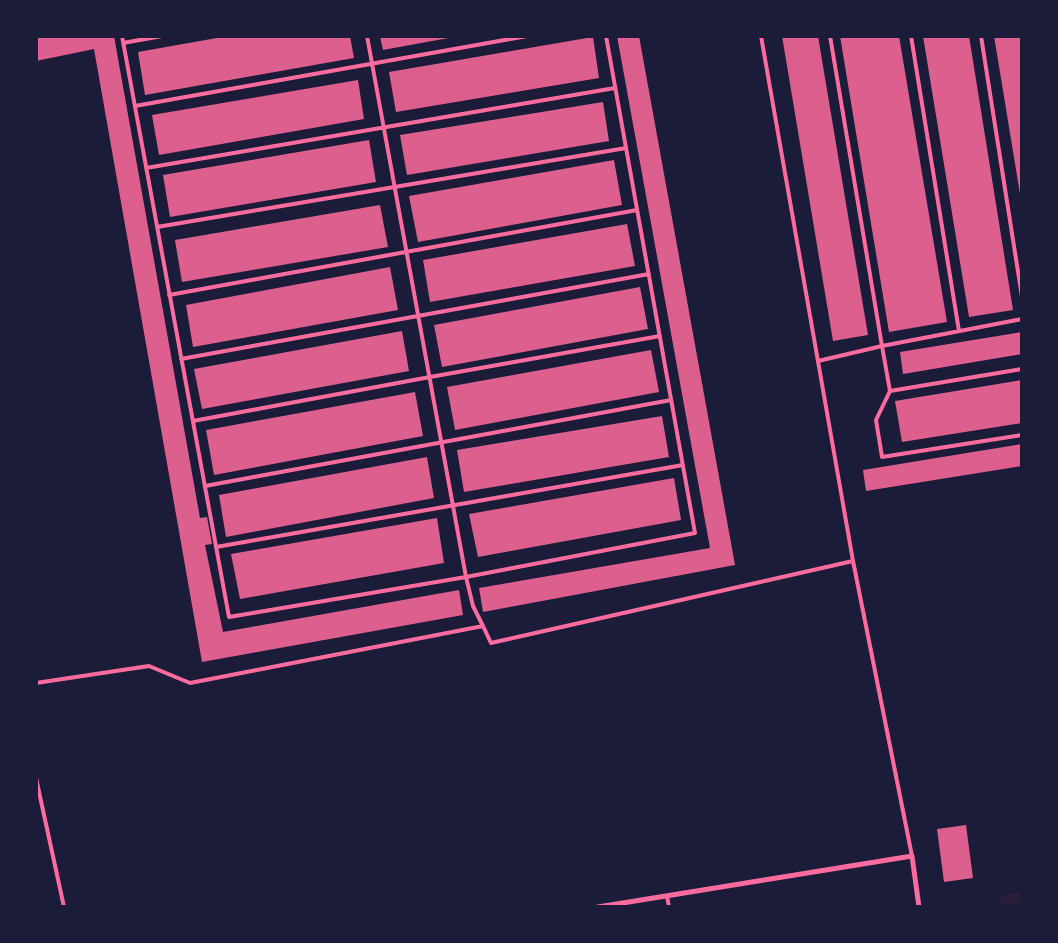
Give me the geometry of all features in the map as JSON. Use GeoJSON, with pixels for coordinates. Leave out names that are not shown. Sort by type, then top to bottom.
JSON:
{"type":"FeatureCollection","features":[{"type":"Feature","properties":{"kind":"street"},"geometry":{"type":"LineString","coordinates":[[598,907],[912,856],[919,907]]}},
{"type":"Feature","properties":{"kind":"lane"},"geometry":{"type":"LineString","coordinates":[[122,36],[230,617],[466,577],[695,533],[606,36]]}},
{"type":"Feature","properties":{"kind":"lane"},"geometry":{"type":"LineString","coordinates":[[123,43],[162,36]]}},
{"type":"Feature","properties":{"kind":"lane"},"geometry":{"type":"LineString","coordinates":[[367,36],[466,577],[473,606],[491,643],[853,561]]}},
{"type":"Feature","properties":{"kind":"lane"},"geometry":{"type":"LineString","coordinates":[[134,106],[527,36]]}},
{"type":"Feature","properties":{"kind":"lane"},"geometry":{"type":"LineString","coordinates":[[761,36],[853,561],[912,856]]}},
{"type":"Feature","properties":{"kind":"lane"},"geometry":{"type":"LineString","coordinates":[[830,36],[890,391],[876,420],[882,457],[1022,435]]}},
{"type":"Feature","properties":{"kind":"lane"},"geometry":{"type":"LineString","coordinates":[[911,36],[959,331]]}},
{"type":"Feature","properties":{"kind":"lane"},"geometry":{"type":"LineString","coordinates":[[981,36],[1022,297]]}},
{"type":"Feature","properties":{"kind":"lane"},"geometry":{"type":"LineString","coordinates":[[146,168],[383,126],[615,88]]}},
{"type":"Feature","properties":{"kind":"lane"},"geometry":{"type":"LineString","coordinates":[[157,227],[626,148]]}},
{"type":"Feature","properties":{"kind":"lane"},"geometry":{"type":"LineString","coordinates":[[170,295],[637,210]]}},
{"type":"Feature","properties":{"kind":"lane"},"geometry":{"type":"LineString","coordinates":[[182,359],[649,274]]}},
{"type":"Feature","properties":{"kind":"lane"},"geometry":{"type":"LineString","coordinates":[[818,361],[882,346],[1022,319]]}},
{"type":"Feature","properties":{"kind":"lane"},"geometry":{"type":"LineString","coordinates":[[193,421],[660,336]]}},
{"type":"Feature","properties":{"kind":"lane"},"geometry":{"type":"LineString","coordinates":[[890,391],[1022,369]]}},
{"type":"Feature","properties":{"kind":"lane"},"geometry":{"type":"LineString","coordinates":[[205,486],[672,400]]}},
{"type":"Feature","properties":{"kind":"lane"},"geometry":{"type":"LineString","coordinates":[[216,547],[683,465]]}},
{"type":"Feature","properties":{"kind":"lane"},"geometry":{"type":"LineString","coordinates":[[36,683],[149,666],[190,683],[483,626]]}},
{"type":"Feature","properties":{"kind":"lane"},"geometry":{"type":"LineString","coordinates":[[36,778],[64,907]]}},
{"type":"Feature","properties":{"kind":"lane"},"geometry":{"type":"LineString","coordinates":[[667,896],[669,907]]}},
{"type":"Feature","properties":{"kind":"shaded area"},"geometry":{"type":"Polygon","coordinates":[[[1022,892],[1022,907],[1001,907],[999,896],[1022,892]]]}},
{"type":"Feature","properties":{"kind":"building"},"geometry":{"type":"Polygon","coordinates":[[[36,36],[114,36],[200,518],[207,517],[212,544],[205,545],[223,632],[459,590],[463,615],[202,662],[94,49],[36,61],[36,36]]]}},
{"type":"Feature","properties":{"kind":"building"},"geometry":{"type":"Polygon","coordinates":[[[228,36],[350,36],[354,58],[145,95],[138,52],[228,36]]]}},
{"type":"Feature","properties":{"kind":"building"},"geometry":{"type":"Polygon","coordinates":[[[380,36],[454,36],[454,37],[383,50],[380,36]]]}},
{"type":"Feature","properties":{"kind":"building"},"geometry":{"type":"Polygon","coordinates":[[[617,36],[639,36],[735,565],[483,612],[479,588],[710,548],[617,36]]]}},
{"type":"Feature","properties":{"kind":"building"},"geometry":{"type":"Polygon","coordinates":[[[782,36],[818,36],[868,335],[833,341],[782,36]]]}},
{"type":"Feature","properties":{"kind":"building"},"geometry":{"type":"Polygon","coordinates":[[[840,36],[899,36],[947,322],[889,332],[840,36]]]}},
{"type":"Feature","properties":{"kind":"building"},"geometry":{"type":"Polygon","coordinates":[[[923,36],[969,36],[1013,310],[969,317],[923,36]]]}},
{"type":"Feature","properties":{"kind":"building"},"geometry":{"type":"Polygon","coordinates":[[[994,36],[1022,36],[1022,200],[1021,200],[994,36]]]}},
{"type":"Feature","properties":{"kind":"building"},"geometry":{"type":"Polygon","coordinates":[[[593,37],[599,78],[396,112],[389,72],[593,37]]]}},
{"type":"Feature","properties":{"kind":"building"},"geometry":{"type":"Polygon","coordinates":[[[358,80],[364,119],[159,155],[152,115],[358,80]]]}},
{"type":"Feature","properties":{"kind":"building"},"geometry":{"type":"Polygon","coordinates":[[[603,102],[609,141],[407,175],[400,135],[603,102]]]}},
{"type":"Feature","properties":{"kind":"building"},"geometry":{"type":"Polygon","coordinates":[[[369,140],[376,182],[170,217],[163,175],[369,140]]]}},
{"type":"Feature","properties":{"kind":"building"},"geometry":{"type":"Polygon","coordinates":[[[614,160],[622,205],[418,242],[409,196],[614,160]]]}},
{"type":"Feature","properties":{"kind":"building"},"geometry":{"type":"Polygon","coordinates":[[[380,205],[388,247],[182,282],[175,240],[380,205]]]}},
{"type":"Feature","properties":{"kind":"building"},"geometry":{"type":"Polygon","coordinates":[[[627,224],[635,266],[430,302],[423,260],[627,224]]]}},
{"type":"Feature","properties":{"kind":"building"},"geometry":{"type":"Polygon","coordinates":[[[390,267],[398,310],[193,347],[186,305],[390,267]]]}},
{"type":"Feature","properties":{"kind":"building"},"geometry":{"type":"Polygon","coordinates":[[[640,287],[648,329],[442,367],[434,325],[640,287]]]}},
{"type":"Feature","properties":{"kind":"building"},"geometry":{"type":"Polygon","coordinates":[[[402,331],[409,371],[202,409],[194,369],[402,331]]]}},
{"type":"Feature","properties":{"kind":"building"},"geometry":{"type":"Polygon","coordinates":[[[1022,332],[1022,354],[903,374],[900,352],[1022,332]]]}},
{"type":"Feature","properties":{"kind":"building"},"geometry":{"type":"Polygon","coordinates":[[[651,350],[659,392],[455,430],[447,387],[651,350]]]}},
{"type":"Feature","properties":{"kind":"building"},"geometry":{"type":"Polygon","coordinates":[[[1022,380],[1022,423],[902,442],[895,401],[1022,380]]]}},
{"type":"Feature","properties":{"kind":"building"},"geometry":{"type":"Polygon","coordinates":[[[415,392],[423,436],[214,475],[206,430],[415,392]]]}},
{"type":"Feature","properties":{"kind":"building"},"geometry":{"type":"Polygon","coordinates":[[[662,416],[669,457],[464,492],[457,450],[662,416]]]}},
{"type":"Feature","properties":{"kind":"building"},"geometry":{"type":"Polygon","coordinates":[[[1022,444],[1022,466],[866,491],[863,470],[1022,444]]]}},
{"type":"Feature","properties":{"kind":"building"},"geometry":{"type":"Polygon","coordinates":[[[427,457],[434,498],[226,537],[219,495],[427,457]]]}},
{"type":"Feature","properties":{"kind":"building"},"geometry":{"type":"Polygon","coordinates":[[[674,478],[681,520],[478,557],[469,514],[674,478]]]}},
{"type":"Feature","properties":{"kind":"building"},"geometry":{"type":"Polygon","coordinates":[[[437,518],[444,563],[240,599],[231,554],[437,518]]]}},
{"type":"Feature","properties":{"kind":"building"},"geometry":{"type":"Polygon","coordinates":[[[966,825],[973,878],[944,882],[937,829],[966,825]]]}}]}
